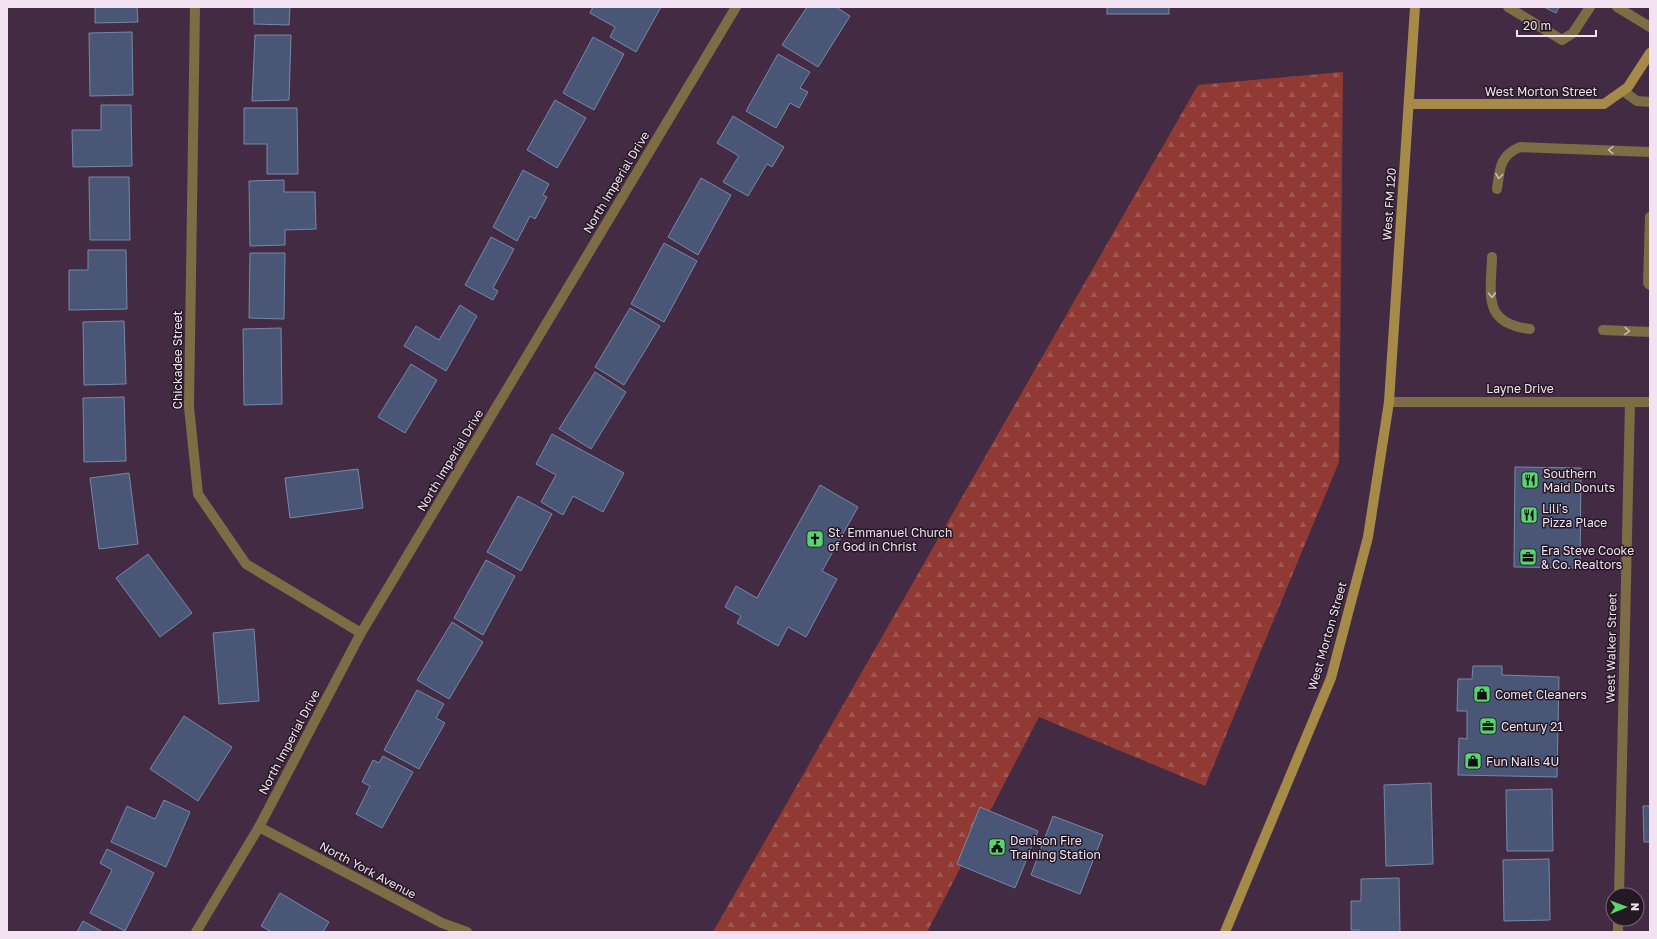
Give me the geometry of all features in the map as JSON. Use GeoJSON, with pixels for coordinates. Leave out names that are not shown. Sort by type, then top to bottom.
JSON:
{"type":"FeatureCollection","features":[{"type":"Feature","properties":{"kind":"main road","name":"West FM 120"},"geometry":{"type":"LineString","coordinates":[[1389,402],[1415,7]]}},
{"type":"Feature","properties":{"kind":"main road","name":"West Morton Street"},"geometry":{"type":"LineString","coordinates":[[1409,104],[1604,104],[1628,87],[1650,53]]}},
{"type":"Feature","properties":{"kind":"main road","name":"West Morton Street"},"geometry":{"type":"LineString","coordinates":[[1225,932],[1331,678],[1368,537],[1389,402]]}},
{"type":"Feature","properties":{"kind":"street","name":"Chickadee Street"},"geometry":{"type":"LineString","coordinates":[[195,7],[189,407],[198,494],[246,564],[361,632]]}},
{"type":"Feature","properties":{"kind":"street","name":"North Imperial Drive"},"geometry":{"type":"LineString","coordinates":[[196,932],[259,827],[361,632],[736,7]]}},
{"type":"Feature","properties":{"kind":"street"},"geometry":{"type":"LineString","coordinates":[[1508,7],[1562,40],[1573,33],[1590,7]]}},
{"type":"Feature","properties":{"kind":"street"},"geometry":{"type":"LineString","coordinates":[[1617,7],[1650,27]]}},
{"type":"Feature","properties":{"kind":"street"},"geometry":{"type":"LineString","coordinates":[[1623,91],[1637,101],[1650,102]]}},
{"type":"Feature","properties":{"kind":"street"},"geometry":{"type":"LineString","coordinates":[[1498,189],[1501,164],[1509,152],[1520,147],[1650,152]]}},
{"type":"Feature","properties":{"kind":"street"},"geometry":{"type":"LineString","coordinates":[[1650,217],[1648,283],[1650,285]]}},
{"type":"Feature","properties":{"kind":"street"},"geometry":{"type":"LineString","coordinates":[[1492,257],[1491,301],[1499,318],[1514,327],[1530,328]]}},
{"type":"Feature","properties":{"kind":"street"},"geometry":{"type":"LineString","coordinates":[[1603,330],[1650,332]]}},
{"type":"Feature","properties":{"kind":"street","name":"Layne Drive"},"geometry":{"type":"LineString","coordinates":[[1389,402],[1650,402]]}},
{"type":"Feature","properties":{"kind":"street","name":"West Walker Street"},"geometry":{"type":"LineString","coordinates":[[1618,887],[1630,402]]}},
{"type":"Feature","properties":{"kind":"street","name":"North York Avenue"},"geometry":{"type":"LineString","coordinates":[[259,827],[442,923],[467,932]]}},
{"type":"Feature","properties":{"kind":"green space"},"geometry":{"type":"Polygon","coordinates":[[[1343,72],[1339,462],[1205,786],[1039,717],[927,932],[713,932],[1198,85],[1343,72]]]}},
{"type":"Feature","properties":{"kind":"building"},"geometry":{"type":"Polygon","coordinates":[[[95,7],[137,7],[138,22],[95,23],[95,7]]]}},
{"type":"Feature","properties":{"kind":"building"},"geometry":{"type":"Polygon","coordinates":[[[254,7],[290,7],[289,25],[254,24],[254,7]]]}},
{"type":"Feature","properties":{"kind":"building"},"geometry":{"type":"Polygon","coordinates":[[[593,7],[661,7],[636,52],[610,37],[615,27],[590,13],[593,7]]]}},
{"type":"Feature","properties":{"kind":"building"},"geometry":{"type":"Polygon","coordinates":[[[807,7],[836,7],[850,16],[818,67],[782,45],[807,7]]]}},
{"type":"Feature","properties":{"kind":"building"},"geometry":{"type":"Polygon","coordinates":[[[1107,7],[1169,7],[1169,14],[1107,14],[1107,7]]]}},
{"type":"Feature","properties":{"kind":"building"},"geometry":{"type":"Polygon","coordinates":[[[1544,7],[1559,7],[1556,13],[1544,7]]]}},
{"type":"Feature","properties":{"kind":"building"},"geometry":{"type":"Polygon","coordinates":[[[132,32],[133,95],[90,96],[89,33],[132,32]]]}},
{"type":"Feature","properties":{"kind":"building"},"geometry":{"type":"Polygon","coordinates":[[[255,35],[291,35],[289,100],[252,101],[255,35]]]}},
{"type":"Feature","properties":{"kind":"building"},"geometry":{"type":"Polygon","coordinates":[[[593,37],[624,54],[594,110],[563,93],[593,37]]]}},
{"type":"Feature","properties":{"kind":"building"},"geometry":{"type":"Polygon","coordinates":[[[778,54],[810,72],[800,88],[808,92],[799,108],[790,103],[776,128],[746,111],[778,54]]]}},
{"type":"Feature","properties":{"kind":"building"},"geometry":{"type":"Polygon","coordinates":[[[555,100],[586,118],[557,168],[527,150],[555,100]]]}},
{"type":"Feature","properties":{"kind":"building"},"geometry":{"type":"Polygon","coordinates":[[[101,105],[131,105],[132,166],[73,167],[72,130],[101,130],[101,105]]]}},
{"type":"Feature","properties":{"kind":"building"},"geometry":{"type":"Polygon","coordinates":[[[244,108],[297,108],[298,174],[267,174],[267,144],[244,144],[244,108]]]}},
{"type":"Feature","properties":{"kind":"building"},"geometry":{"type":"Polygon","coordinates":[[[733,116],[784,147],[772,167],[767,164],[748,196],[723,182],[739,156],[717,143],[733,116]]]}},
{"type":"Feature","properties":{"kind":"building"},"geometry":{"type":"Polygon","coordinates":[[[523,170],[549,184],[543,195],[547,197],[535,219],[530,216],[517,241],[493,227],[523,170]]]}},
{"type":"Feature","properties":{"kind":"building"},"geometry":{"type":"Polygon","coordinates":[[[89,177],[129,177],[130,240],[90,240],[89,177]]]}},
{"type":"Feature","properties":{"kind":"building"},"geometry":{"type":"Polygon","coordinates":[[[701,178],[731,195],[698,255],[668,237],[701,178]]]}},
{"type":"Feature","properties":{"kind":"building"},"geometry":{"type":"Polygon","coordinates":[[[284,180],[284,192],[315,192],[316,229],[285,230],[285,245],[250,246],[249,181],[284,180]]]}},
{"type":"Feature","properties":{"kind":"building"},"geometry":{"type":"Polygon","coordinates":[[[491,237],[514,249],[493,288],[498,291],[493,300],[465,285],[491,237]]]}},
{"type":"Feature","properties":{"kind":"building"},"geometry":{"type":"Polygon","coordinates":[[[664,243],[697,261],[664,322],[631,304],[664,243]]]}},
{"type":"Feature","properties":{"kind":"building"},"geometry":{"type":"Polygon","coordinates":[[[88,250],[126,250],[127,309],[69,310],[69,270],[88,270],[88,250]]]}},
{"type":"Feature","properties":{"kind":"building"},"geometry":{"type":"Polygon","coordinates":[[[250,253],[285,253],[284,319],[249,318],[250,253]]]}},
{"type":"Feature","properties":{"kind":"building"},"geometry":{"type":"Polygon","coordinates":[[[460,305],[477,316],[446,371],[404,346],[416,326],[439,340],[460,305]]]}},
{"type":"Feature","properties":{"kind":"building"},"geometry":{"type":"Polygon","coordinates":[[[630,308],[660,326],[624,385],[595,367],[630,308]]]}},
{"type":"Feature","properties":{"kind":"building"},"geometry":{"type":"Polygon","coordinates":[[[124,321],[126,384],[84,385],[83,322],[124,321]]]}},
{"type":"Feature","properties":{"kind":"building"},"geometry":{"type":"Polygon","coordinates":[[[281,328],[282,404],[244,405],[243,329],[281,328]]]}},
{"type":"Feature","properties":{"kind":"building"},"geometry":{"type":"Polygon","coordinates":[[[411,364],[437,380],[405,433],[378,417],[411,364]]]}},
{"type":"Feature","properties":{"kind":"building"},"geometry":{"type":"Polygon","coordinates":[[[595,372],[626,392],[591,449],[559,429],[595,372]]]}},
{"type":"Feature","properties":{"kind":"building"},"geometry":{"type":"Polygon","coordinates":[[[124,397],[126,461],[84,462],[83,398],[124,397]]]}},
{"type":"Feature","properties":{"kind":"building"},"geometry":{"type":"Polygon","coordinates":[[[552,434],[624,473],[603,512],[573,496],[563,515],[541,502],[556,475],[536,464],[552,434]]]}},
{"type":"Feature","properties":{"kind":"building"},"geometry":{"type":"Polygon","coordinates":[[[1515,467],[1581,468],[1580,568],[1514,567],[1515,467]]]}},
{"type":"Feature","properties":{"kind":"building"},"geometry":{"type":"Polygon","coordinates":[[[358,469],[363,508],[290,518],[285,478],[358,469]]]}},
{"type":"Feature","properties":{"kind":"building"},"geometry":{"type":"Polygon","coordinates":[[[129,473],[138,544],[99,549],[90,478],[129,473]]]}},
{"type":"Feature","properties":{"kind":"building","name":"St. Emmanuel Church of God in Christ"},"geometry":{"type":"Polygon","coordinates":[[[820,485],[858,507],[822,571],[837,579],[806,637],[788,627],[778,646],[737,623],[741,616],[725,607],[736,586],[757,598],[820,485]]]}},
{"type":"Feature","properties":{"kind":"building"},"geometry":{"type":"Polygon","coordinates":[[[518,496],[552,514],[521,571],[487,552],[518,496]]]}},
{"type":"Feature","properties":{"kind":"building"},"geometry":{"type":"Polygon","coordinates":[[[148,554],[192,613],[160,637],[116,578],[148,554]]]}},
{"type":"Feature","properties":{"kind":"building"},"geometry":{"type":"Polygon","coordinates":[[[486,560],[515,576],[483,635],[454,618],[486,560]]]}},
{"type":"Feature","properties":{"kind":"building"},"geometry":{"type":"Polygon","coordinates":[[[452,622],[483,642],[449,699],[417,680],[452,622]]]}},
{"type":"Feature","properties":{"kind":"building"},"geometry":{"type":"Polygon","coordinates":[[[254,629],[259,701],[219,704],[213,633],[254,629]]]}},
{"type":"Feature","properties":{"kind":"building"},"geometry":{"type":"Polygon","coordinates":[[[1473,666],[1502,666],[1502,675],[1559,677],[1557,777],[1458,775],[1459,738],[1467,739],[1467,711],[1457,711],[1458,679],[1472,679],[1473,666]]]}},
{"type":"Feature","properties":{"kind":"building"},"geometry":{"type":"Polygon","coordinates":[[[417,690],[444,704],[436,718],[445,723],[419,769],[384,750],[417,690]]]}},
{"type":"Feature","properties":{"kind":"building"},"geometry":{"type":"Polygon","coordinates":[[[184,716],[232,747],[198,801],[150,769],[184,716]]]}},
{"type":"Feature","properties":{"kind":"building"},"geometry":{"type":"Polygon","coordinates":[[[383,756],[413,772],[382,828],[356,814],[370,786],[362,782],[373,760],[379,763],[383,756]]]}},
{"type":"Feature","properties":{"kind":"building"},"geometry":{"type":"Polygon","coordinates":[[[1431,783],[1433,864],[1386,866],[1384,785],[1431,783]]]}},
{"type":"Feature","properties":{"kind":"building"},"geometry":{"type":"Polygon","coordinates":[[[1552,789],[1553,851],[1507,851],[1506,790],[1552,789]]]}},
{"type":"Feature","properties":{"kind":"building"},"geometry":{"type":"Polygon","coordinates":[[[164,800],[190,812],[166,867],[111,842],[127,806],[155,819],[164,800]]]}},
{"type":"Feature","properties":{"kind":"building"},"geometry":{"type":"Polygon","coordinates":[[[1643,806],[1650,806],[1650,842],[1644,842],[1643,806]]]}},
{"type":"Feature","properties":{"kind":"building","name":"Denison Fire Training Station"},"geometry":{"type":"Polygon","coordinates":[[[980,807],[1038,831],[1015,888],[957,864],[980,807]]]}},
{"type":"Feature","properties":{"kind":"building","name":"Denison Fire Training Station"},"geometry":{"type":"Polygon","coordinates":[[[1053,816],[1103,835],[1080,894],[1031,875],[1053,816]]]}},
{"type":"Feature","properties":{"kind":"building"},"geometry":{"type":"Polygon","coordinates":[[[107,849],[154,873],[125,931],[90,913],[112,870],[100,863],[107,849]]]}},
{"type":"Feature","properties":{"kind":"building"},"geometry":{"type":"Polygon","coordinates":[[[1549,859],[1550,920],[1504,921],[1503,860],[1549,859]]]}},
{"type":"Feature","properties":{"kind":"building"},"geometry":{"type":"Polygon","coordinates":[[[1399,878],[1400,932],[1359,932],[1359,930],[1351,930],[1351,901],[1361,901],[1361,879],[1399,878]]]}},
{"type":"Feature","properties":{"kind":"building"},"geometry":{"type":"Polygon","coordinates":[[[280,893],[329,922],[323,932],[272,932],[261,926],[280,893]]]}},
{"type":"Feature","properties":{"kind":"building"},"geometry":{"type":"Polygon","coordinates":[[[83,921],[103,932],[77,932],[83,921]]]}},
{"type":"Feature","properties":{"kind":"place","name":"Southern Maid Donuts"},"geometry":{"type":"Point","coordinates":[1530,480]}},
{"type":"Feature","properties":{"kind":"place","name":"Lili's Pizza Place"},"geometry":{"type":"Point","coordinates":[1529,515]}},
{"type":"Feature","properties":{"kind":"place","name":"St. Emmanuel Church of God in Christ"},"geometry":{"type":"Point","coordinates":[815,539]}},
{"type":"Feature","properties":{"kind":"place","name":"Era Steve Cooke & Co. Realtors"},"geometry":{"type":"Point","coordinates":[1528,557]}},
{"type":"Feature","properties":{"kind":"place","name":"Comet Cleaners"},"geometry":{"type":"Point","coordinates":[1482,694]}},
{"type":"Feature","properties":{"kind":"place","name":"Century 21"},"geometry":{"type":"Point","coordinates":[1488,726]}},
{"type":"Feature","properties":{"kind":"place","name":"Fun Nails 4U"},"geometry":{"type":"Point","coordinates":[1473,761]}},
{"type":"Feature","properties":{"kind":"place","name":"Denison Fire Training Station"},"geometry":{"type":"Point","coordinates":[997,847]}}]}
